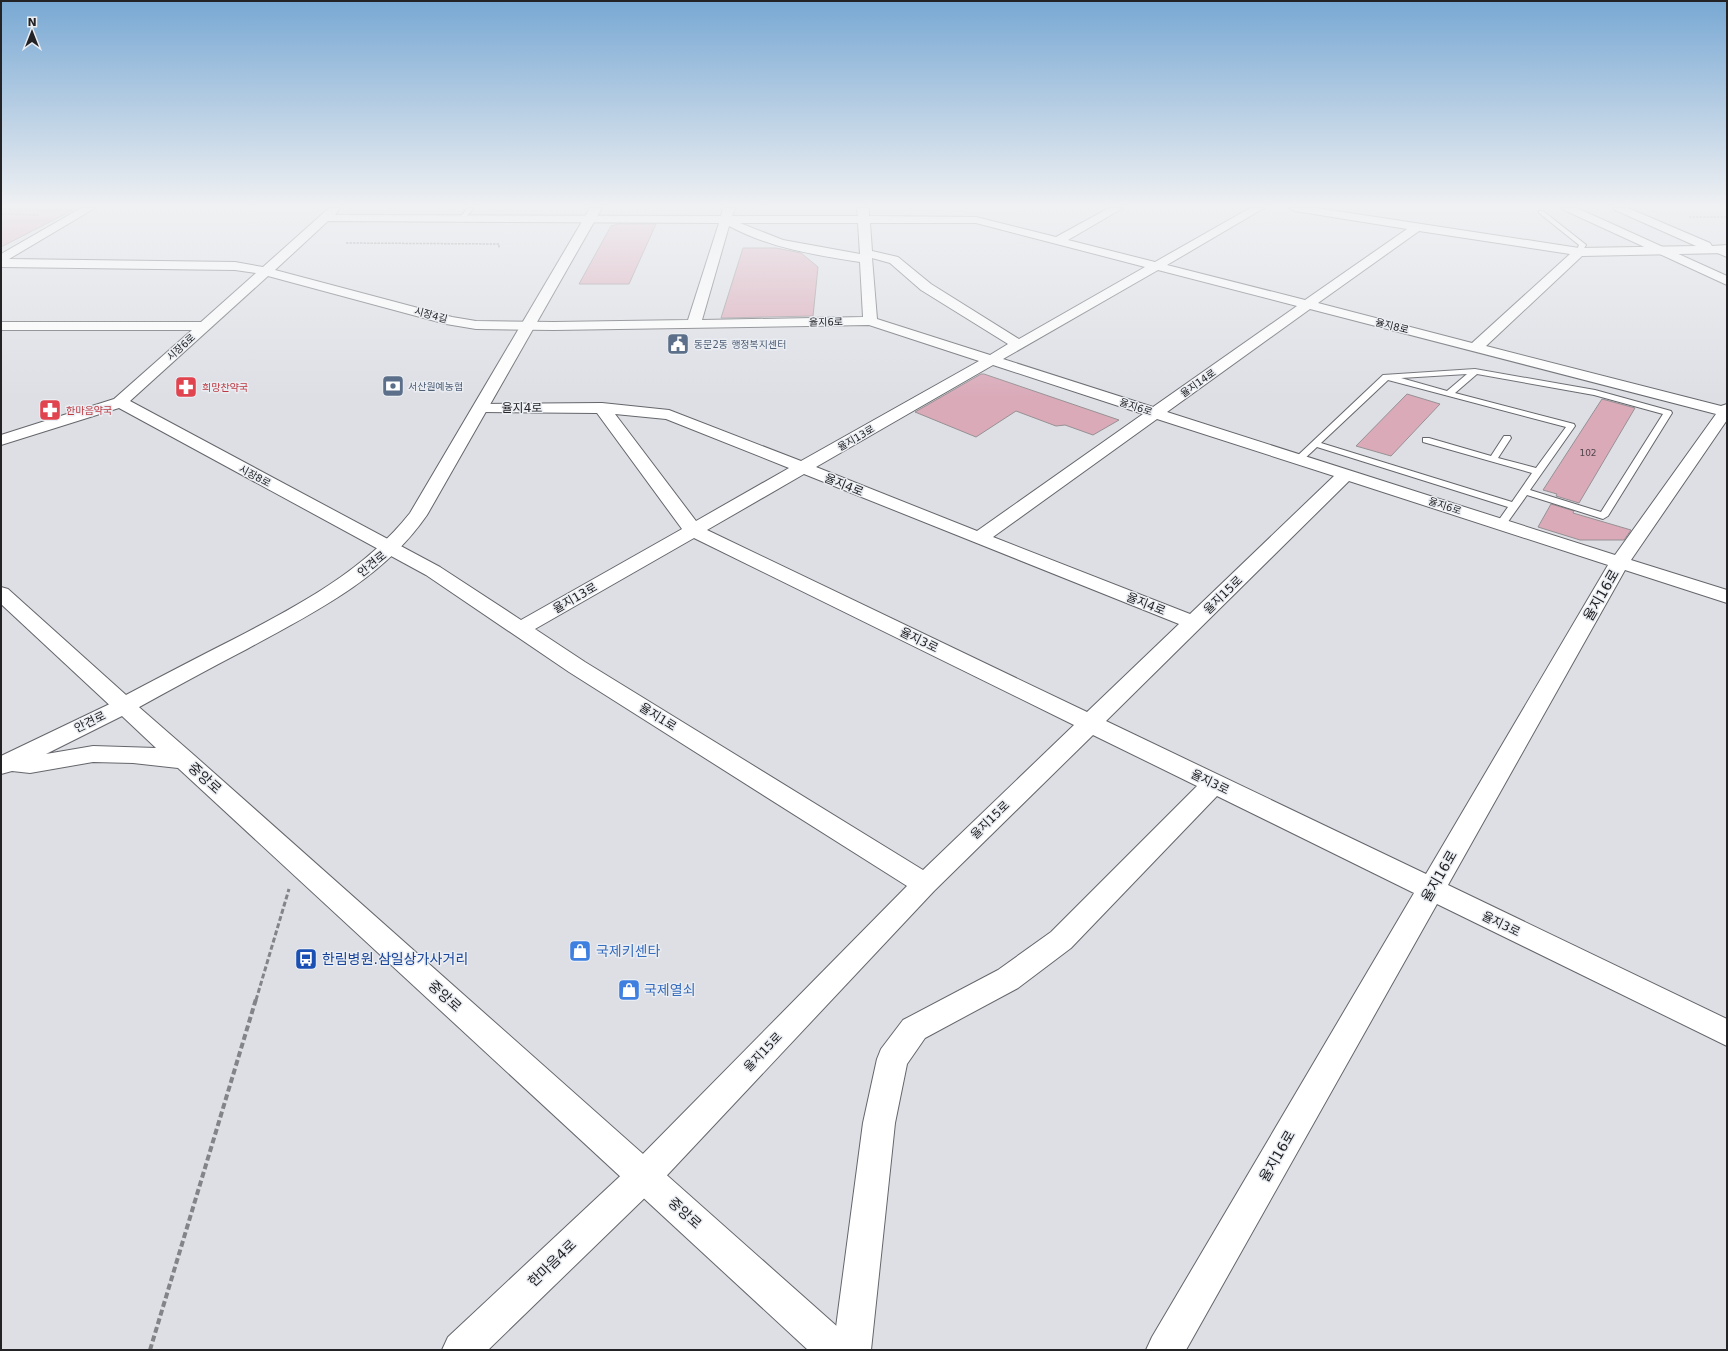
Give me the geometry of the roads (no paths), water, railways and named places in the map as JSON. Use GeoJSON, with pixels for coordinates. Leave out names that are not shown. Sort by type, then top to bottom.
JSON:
{"type":"FeatureCollection","features":[{"type":"Feature","properties":{"kind":"street","name":"시장4길"},"geometry":{"type":"LineString","coordinates":[[265,271],[459,322],[476,325],[530,325]]}},
{"type":"Feature","properties":{"kind":"street","name":"시장6로"},"geometry":{"type":"LineString","coordinates":[[1,440],[120,402],[265,271]]}},
{"type":"Feature","properties":{"kind":"street","name":"안견로"},"geometry":{"type":"LineString","coordinates":[[6,764],[124,706],[332,594],[365,571],[391,549],[418,515],[560,271]]}},
{"type":"Feature","properties":{"kind":"street"},"geometry":{"type":"LineString","coordinates":[[694,324],[710,271]]}},
{"type":"Feature","properties":{"kind":"street"},"geometry":{"type":"LineString","coordinates":[[867,271],[870,321]]}},
{"type":"Feature","properties":{"kind":"street"},"geometry":{"type":"LineString","coordinates":[[907,271],[926,287],[1019,345]]}},
{"type":"Feature","properties":{"kind":"street","name":"율지13로"},"geometry":{"type":"LineString","coordinates":[[520,629],[1147,271]]}},
{"type":"Feature","properties":{"kind":"street","name":"율지8로"},"geometry":{"type":"LineString","coordinates":[[1176,271],[1727,411]]}},
{"type":"Feature","properties":{"kind":"street","name":"율지14로"},"geometry":{"type":"LineString","coordinates":[[979,538],[1355,271]]}},
{"type":"Feature","properties":{"kind":"street"},"geometry":{"type":"LineString","coordinates":[[1475,348],[1558,271]]}},
{"type":"Feature","properties":{"kind":"street"},"geometry":{"type":"LineString","coordinates":[[1705,271],[1727,281]]}},
{"type":"Feature","properties":{"kind":"street","name":"율지6로"},"geometry":{"type":"LineString","coordinates":[[530,325],[870,321],[1727,597]]}},
{"type":"Feature","properties":{"kind":"street"},"geometry":{"type":"LineString","coordinates":[[1,326],[204,326]]}},
{"type":"Feature","properties":{"kind":"street","name":"시장8로"},"geometry":{"type":"LineString","coordinates":[[120,402],[391,549]]}},
{"type":"Feature","properties":{"kind":"street","name":"율지4로"},"geometry":{"type":"LineString","coordinates":[[482,407],[602,408],[669,415],[1194,623]]}},
{"type":"Feature","properties":{"kind":"street"},"geometry":{"type":"LineString","coordinates":[[602,408],[693,530]]}},
{"type":"Feature","properties":{"kind":"street","name":"율지16로"},"geometry":{"type":"LineString","coordinates":[[1165,1350],[1620,562],[1727,411]]}},
{"type":"Feature","properties":{"kind":"street","name":"율지15로"},"geometry":{"type":"LineString","coordinates":[[644,1176],[925,884],[1346,474]]}},
{"type":"Feature","properties":{"kind":"street","name":"율지3로"},"geometry":{"type":"LineString","coordinates":[[693,530],[1727,1033]]}},
{"type":"Feature","properties":{"kind":"street","name":"율지1로"},"geometry":{"type":"LineString","coordinates":[[391,549],[433,572],[577,667],[925,884]]}},
{"type":"Feature","properties":{"kind":"street","name":"중앙로"},"geometry":{"type":"LineString","coordinates":[[1,593],[836,1350]]}},
{"type":"Feature","properties":{"kind":"street"},"geometry":{"type":"LineString","coordinates":[[6,764],[24,766],[76,756],[110,754],[156,757],[187,762]]}},
{"type":"Feature","properties":{"kind":"street"},"geometry":{"type":"LineString","coordinates":[[852,1350],[879,1124],[892,1059],[914,1029],[1008,979],[1061,940],[1214,784]]}},
{"type":"Feature","properties":{"kind":"street","name":"한마음4로"},"geometry":{"type":"LineString","coordinates":[[461,1350],[644,1176]]}},
{"type":"Feature","properties":{"kind":"lane"},"geometry":{"type":"LineString","coordinates":[[1448,394],[1475,371]]}},
{"type":"Feature","properties":{"kind":"lane"},"geometry":{"type":"LineString","coordinates":[[1299,459],[1386,377],[1475,371],[1595,393],[1668,412],[1603,516],[1524,491]]}},
{"type":"Feature","properties":{"kind":"lane"},"geometry":{"type":"LineString","coordinates":[[1386,377],[1571,426],[1501,524]]}},
{"type":"Feature","properties":{"kind":"lane"},"geometry":{"type":"LineString","coordinates":[[1493,459],[1507,438]]}},
{"type":"Feature","properties":{"kind":"lane"},"geometry":{"type":"LineString","coordinates":[[1426,440],[1538,472]]}},
{"type":"Feature","properties":{"kind":"lane"},"geometry":{"type":"LineString","coordinates":[[1316,444],[1514,506]]}},
{"type":"Feature","properties":{"kind":"place","name":"동문2동 행정복지센터"},"geometry":{"type":"Point","coordinates":[678,344]}},
{"type":"Feature","properties":{"kind":"place","name":"서산원예농협"},"geometry":{"type":"Point","coordinates":[393,386]}},
{"type":"Feature","properties":{"kind":"place","name":"희망찬약국"},"geometry":{"type":"Point","coordinates":[186,387]}},
{"type":"Feature","properties":{"kind":"place","name":"한마음약국"},"geometry":{"type":"Point","coordinates":[50,410]}},
{"type":"Feature","properties":{"kind":"place","name":"국제키센타"},"geometry":{"type":"Point","coordinates":[580,951]}},
{"type":"Feature","properties":{"kind":"place","name":"한림병원.삼일상가사거리"},"geometry":{"type":"Point","coordinates":[306,959]}},
{"type":"Feature","properties":{"kind":"place","name":"국제열쇠"},"geometry":{"type":"Point","coordinates":[629,990]}}]}
